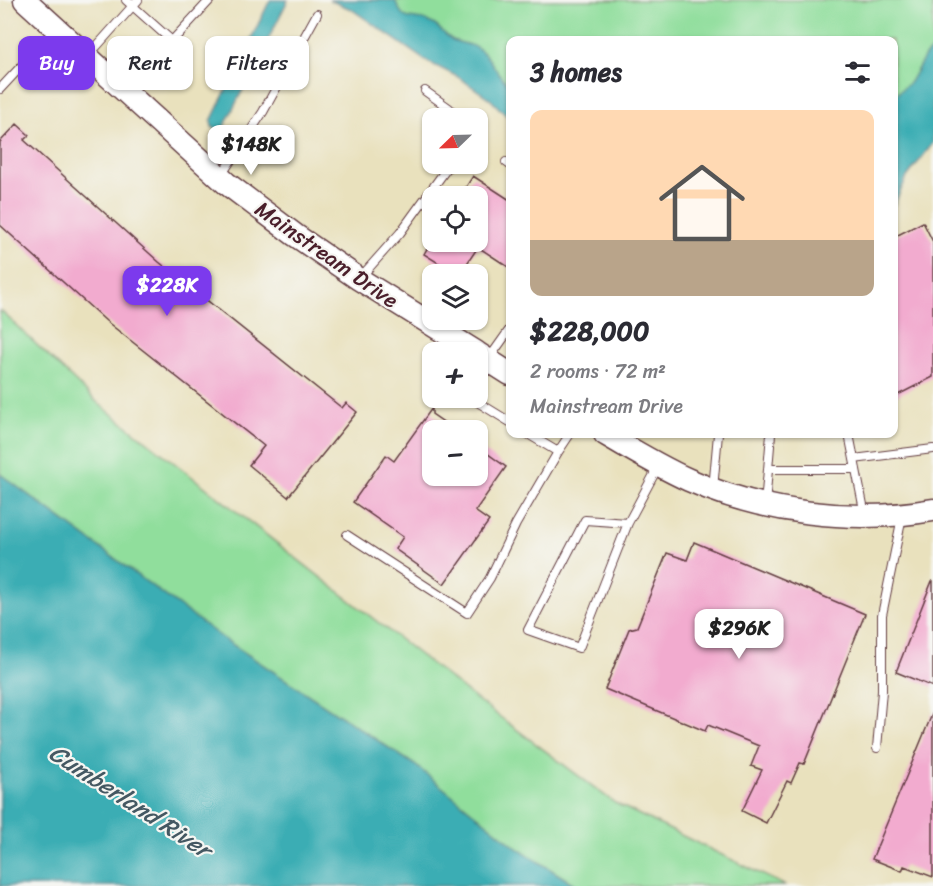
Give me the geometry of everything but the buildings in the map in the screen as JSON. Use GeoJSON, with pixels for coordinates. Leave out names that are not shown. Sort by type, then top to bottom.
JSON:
{"type":"FeatureCollection","features":[{"type":"Feature","properties":{"kind":"street","name":"Mainstream Drive"},"geometry":{"type":"LineString","coordinates":[[25,0],[65,36]]}},
{"type":"Feature","properties":{"kind":"street","name":"Mainstream Drive"},"geometry":{"type":"LineString","coordinates":[[95,64],[220,178],[295,235],[456,342]]}},
{"type":"Feature","properties":{"kind":"street","name":"Mainstream Drive"},"geometry":{"type":"LineString","coordinates":[[488,362],[506,372]]}},
{"type":"Feature","properties":{"kind":"street"},"geometry":{"type":"LineString","coordinates":[[612,438],[690,481],[765,505],[803,511],[865,515],[933,510]]}},
{"type":"Feature","properties":{"kind":"lane"},"geometry":{"type":"LineString","coordinates":[[95,47],[132,2],[171,41],[210,0]]}},
{"type":"Feature","properties":{"kind":"lane"},"geometry":{"type":"LineString","coordinates":[[220,178],[263,112],[317,14]]}},
{"type":"Feature","properties":{"kind":"lane"},"geometry":{"type":"LineString","coordinates":[[0,89],[56,28]]}},
{"type":"Feature","properties":{"kind":"lane"},"geometry":{"type":"LineString","coordinates":[[425,91],[449,108]]}},
{"type":"Feature","properties":{"kind":"lane"},"geometry":{"type":"LineString","coordinates":[[359,279],[400,233],[443,174]]}},
{"type":"Feature","properties":{"kind":"lane"},"geometry":{"type":"LineString","coordinates":[[488,342],[506,331]]}},
{"type":"Feature","properties":{"kind":"lane"},"geometry":{"type":"LineString","coordinates":[[487,408],[506,420]]}},
{"type":"Feature","properties":{"kind":"lane"},"geometry":{"type":"LineString","coordinates":[[535,438],[558,452]]}},
{"type":"Feature","properties":{"kind":"lane"},"geometry":{"type":"LineString","coordinates":[[347,535],[467,613],[490,578],[516,524],[567,438]]}},
{"type":"Feature","properties":{"kind":"lane"},"geometry":{"type":"LineString","coordinates":[[713,489],[718,438]]}},
{"type":"Feature","properties":{"kind":"lane"},"geometry":{"type":"LineString","coordinates":[[765,505],[771,438]]}},
{"type":"Feature","properties":{"kind":"lane"},"geometry":{"type":"LineString","coordinates":[[850,438],[865,515]]}},
{"type":"Feature","properties":{"kind":"lane"},"geometry":{"type":"LineString","coordinates":[[855,459],[933,449]]}},
{"type":"Feature","properties":{"kind":"lane"},"geometry":{"type":"LineString","coordinates":[[628,523],[585,520],[528,630],[579,648],[628,523],[659,465]]}},
{"type":"Feature","properties":{"kind":"lane"},"geometry":{"type":"LineString","coordinates":[[768,469],[856,469]]}},
{"type":"Feature","properties":{"kind":"lane"},"geometry":{"type":"LineString","coordinates":[[877,748],[882,691],[882,615],[903,513]]}},
{"type":"Feature","properties":{"kind":"green space"},"geometry":{"type":"Polygon","coordinates":[[[370,0],[933,0],[933,100],[898,152],[898,36],[506,36],[506,100],[370,0]]]}},
{"type":"Feature","properties":{"kind":"green space"},"geometry":{"type":"Polygon","coordinates":[[[0,310],[99,404],[480,702],[615,803],[786,886],[577,886],[518,849],[415,765],[224,639],[0,474],[0,310]]]}},
{"type":"Feature","properties":{"kind":"water"},"geometry":{"type":"Polygon","coordinates":[[[270,0],[288,0],[270,36],[252,36],[270,0]]]}},
{"type":"Feature","properties":{"kind":"water"},"geometry":{"type":"Polygon","coordinates":[[[329,0],[395,0],[406,17],[431,23],[453,40],[476,47],[506,82],[506,115],[490,99],[458,77],[426,61],[351,9],[329,0]]]}},
{"type":"Feature","properties":{"kind":"water"},"geometry":{"type":"Polygon","coordinates":[[[933,48],[933,143],[907,177],[898,196],[898,93],[910,82],[925,56],[933,48]]]}},
{"type":"Feature","properties":{"kind":"water"},"geometry":{"type":"Polygon","coordinates":[[[226,90],[243,90],[224,127],[218,130],[212,127],[211,121],[226,90]]]}},
{"type":"Feature","properties":{"kind":"water","name":"Cumberland River"},"geometry":{"type":"Polygon","coordinates":[[[0,474],[224,639],[415,765],[518,849],[577,886],[0,886],[0,474]]]}}]}
